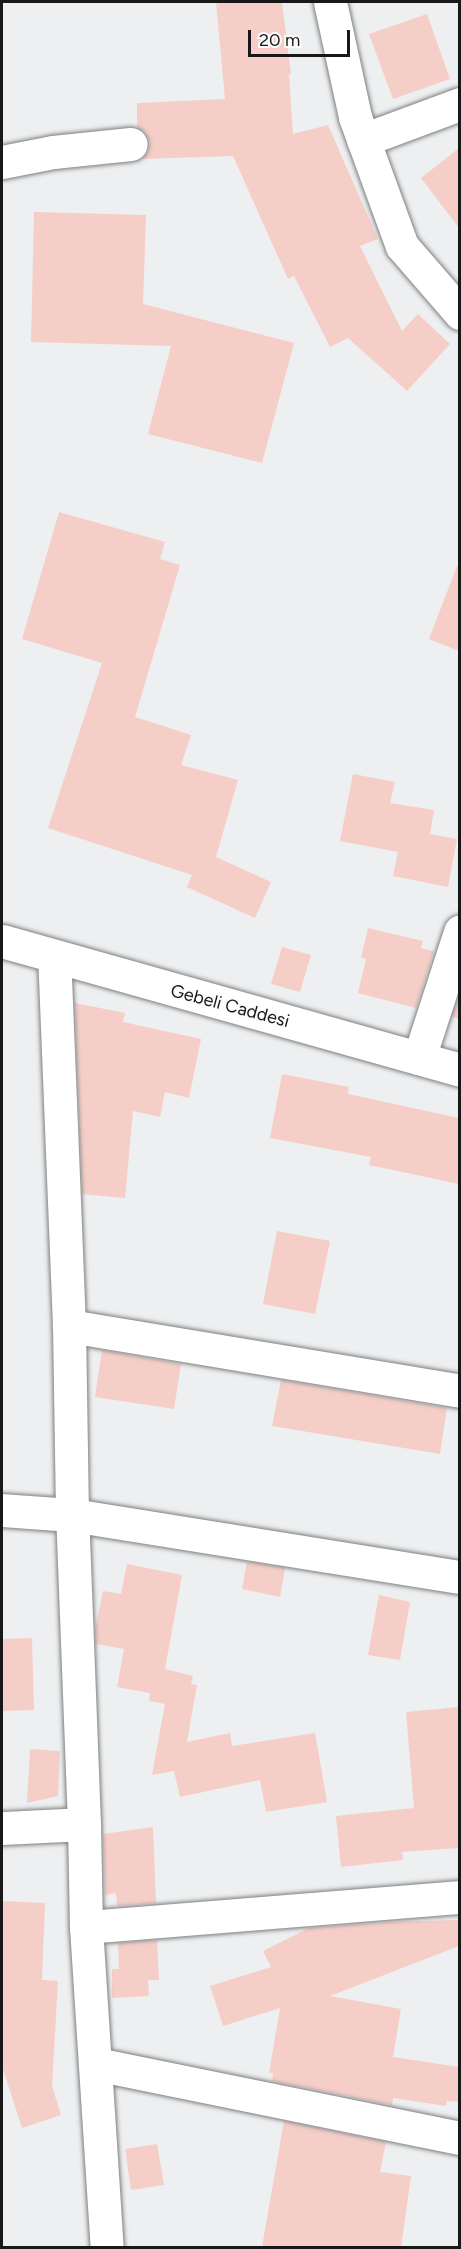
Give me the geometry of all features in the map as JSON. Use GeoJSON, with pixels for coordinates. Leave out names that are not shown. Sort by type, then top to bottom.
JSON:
{"type":"FeatureCollection","features":[{"type":"Feature","properties":{"kind":"street"},"geometry":{"type":"LineString","coordinates":[[330,2],[355,117],[402,246],[459,313]]}},
{"type":"Feature","properties":{"kind":"street"},"geometry":{"type":"LineString","coordinates":[[363,140],[459,104]]}},
{"type":"Feature","properties":{"kind":"street"},"geometry":{"type":"LineString","coordinates":[[2,162],[53,152],[131,144]]}},
{"type":"Feature","properties":{"kind":"street"},"geometry":{"type":"LineString","coordinates":[[419,1058],[459,932]]}},
{"type":"Feature","properties":{"kind":"street","name":"Gebeli Caddesi"},"geometry":{"type":"LineString","coordinates":[[2,941],[459,1070]]}},
{"type":"Feature","properties":{"kind":"street"},"geometry":{"type":"LineString","coordinates":[[54,957],[69,1326],[72,1515],[86,1927],[107,2247]]}},
{"type":"Feature","properties":{"kind":"street"},"geometry":{"type":"LineString","coordinates":[[69,1326],[459,1391]]}},
{"type":"Feature","properties":{"kind":"street"},"geometry":{"type":"LineString","coordinates":[[2,1510],[72,1515],[459,1578]]}},
{"type":"Feature","properties":{"kind":"street"},"geometry":{"type":"LineString","coordinates":[[2,1828],[84,1824]]}},
{"type":"Feature","properties":{"kind":"street"},"geometry":{"type":"LineString","coordinates":[[86,1927],[459,1897]]}},
{"type":"Feature","properties":{"kind":"street"},"geometry":{"type":"LineString","coordinates":[[96,2064],[459,2138]]}},
{"type":"Feature","properties":{"kind":"building"},"geometry":{"type":"Polygon","coordinates":[[[216,2],[282,2],[291,74],[289,74],[293,134],[328,125],[378,239],[360,246],[402,331],[418,314],[450,344],[407,391],[348,338],[330,347],[294,276],[288,279],[233,156],[142,159],[148,152],[150,143],[146,133],[137,127],[137,103],[225,99],[216,2]]]}},
{"type":"Feature","properties":{"kind":"building"},"geometry":{"type":"Polygon","coordinates":[[[427,14],[450,79],[393,99],[369,34],[427,14]]]}},
{"type":"Feature","properties":{"kind":"building"},"geometry":{"type":"Polygon","coordinates":[[[459,148],[459,228],[421,178],[459,148]]]}},
{"type":"Feature","properties":{"kind":"building"},"geometry":{"type":"Polygon","coordinates":[[[34,212],[146,215],[143,304],[294,343],[262,463],[148,434],[171,346],[31,342],[34,212]]]}},
{"type":"Feature","properties":{"kind":"building"},"geometry":{"type":"Polygon","coordinates":[[[59,512],[165,542],[160,559],[180,565],[135,717],[191,735],[181,765],[238,780],[216,857],[271,882],[255,918],[187,887],[192,875],[48,828],[102,663],[22,639],[59,512]]]}},
{"type":"Feature","properties":{"kind":"building"},"geometry":{"type":"Polygon","coordinates":[[[457,566],[459,566],[459,651],[429,639],[457,566]]]}},
{"type":"Feature","properties":{"kind":"building"},"geometry":{"type":"Polygon","coordinates":[[[353,774],[395,782],[390,803],[434,810],[430,834],[457,839],[448,887],[393,876],[398,852],[340,841],[353,774]]]}},
{"type":"Feature","properties":{"kind":"building"},"geometry":{"type":"Polygon","coordinates":[[[368,928],[423,941],[421,948],[434,951],[416,1008],[358,993],[366,959],[361,958],[368,928]]]}},
{"type":"Feature","properties":{"kind":"building"},"geometry":{"type":"Polygon","coordinates":[[[282,947],[311,955],[300,992],[271,984],[282,947]]]}},
{"type":"Feature","properties":{"kind":"building"},"geometry":{"type":"Polygon","coordinates":[[[459,994],[459,1019],[452,1017],[459,994]]]}},
{"type":"Feature","properties":{"kind":"building"},"geometry":{"type":"Polygon","coordinates":[[[75,1003],[125,1013],[123,1022],[201,1039],[189,1098],[165,1092],[160,1117],[133,1111],[125,1198],[82,1194],[75,1003]]]}},
{"type":"Feature","properties":{"kind":"building"},"geometry":{"type":"Polygon","coordinates":[[[282,1074],[349,1087],[348,1094],[459,1118],[459,1184],[369,1165],[371,1157],[270,1138],[282,1074]]]}},
{"type":"Feature","properties":{"kind":"building"},"geometry":{"type":"Polygon","coordinates":[[[277,1231],[330,1241],[315,1314],[263,1304],[277,1231]]]}},
{"type":"Feature","properties":{"kind":"building"},"geometry":{"type":"Polygon","coordinates":[[[102,1350],[181,1364],[174,1409],[95,1397],[102,1350]]]}},
{"type":"Feature","properties":{"kind":"building"},"geometry":{"type":"Polygon","coordinates":[[[281,1380],[447,1408],[440,1454],[272,1426],[281,1380]]]}},
{"type":"Feature","properties":{"kind":"building"},"geometry":{"type":"Polygon","coordinates":[[[247,1562],[285,1568],[280,1597],[242,1589],[247,1562]]]}},
{"type":"Feature","properties":{"kind":"building"},"geometry":{"type":"Polygon","coordinates":[[[127,1564],[182,1575],[165,1669],[193,1676],[191,1684],[197,1685],[187,1742],[230,1733],[232,1746],[315,1733],[327,1802],[266,1812],[260,1780],[180,1797],[174,1771],[152,1775],[165,1704],[149,1701],[150,1693],[117,1687],[124,1649],[96,1644],[95,1630],[103,1591],[121,1594],[127,1564]]]}},
{"type":"Feature","properties":{"kind":"building"},"geometry":{"type":"Polygon","coordinates":[[[379,1595],[410,1602],[400,1660],[368,1655],[379,1595]]]}},
{"type":"Feature","properties":{"kind":"building"},"geometry":{"type":"Polygon","coordinates":[[[32,1638],[34,1710],[2,1711],[2,1639],[32,1638]]]}},
{"type":"Feature","properties":{"kind":"building"},"geometry":{"type":"Polygon","coordinates":[[[459,1707],[459,1848],[402,1852],[403,1860],[341,1867],[336,1816],[414,1808],[406,1712],[459,1707]]]}},
{"type":"Feature","properties":{"kind":"building"},"geometry":{"type":"Polygon","coordinates":[[[30,1749],[60,1751],[58,1796],[27,1803],[30,1749]]]}},
{"type":"Feature","properties":{"kind":"building"},"geometry":{"type":"Polygon","coordinates":[[[153,1827],[156,1903],[117,1906],[116,1893],[105,1895],[103,1834],[153,1827]]]}},
{"type":"Feature","properties":{"kind":"building"},"geometry":{"type":"Polygon","coordinates":[[[2,1901],[45,1903],[42,1980],[58,1981],[52,2086],[61,2115],[22,2128],[2,2066],[2,1901]]]}},
{"type":"Feature","properties":{"kind":"building"},"geometry":{"type":"Polygon","coordinates":[[[459,1920],[459,1946],[330,1996],[401,2009],[393,2057],[459,2067],[459,2102],[447,2101],[446,2106],[393,2098],[392,2105],[272,2081],[273,2073],[269,2073],[280,2008],[223,2026],[210,1986],[271,1967],[263,1951],[309,1928],[387,1922],[459,1920]]]}},
{"type":"Feature","properties":{"kind":"building"},"geometry":{"type":"Polygon","coordinates":[[[157,1940],[159,1980],[148,1980],[149,1996],[112,1998],[112,1969],[119,1969],[118,1943],[157,1940]]]}},
{"type":"Feature","properties":{"kind":"building"},"geometry":{"type":"Polygon","coordinates":[[[284,2121],[386,2142],[380,2172],[411,2176],[401,2247],[262,2247],[284,2121]]]}},
{"type":"Feature","properties":{"kind":"building"},"geometry":{"type":"Polygon","coordinates":[[[157,2144],[164,2185],[131,2190],[125,2149],[157,2144]]]}}]}
